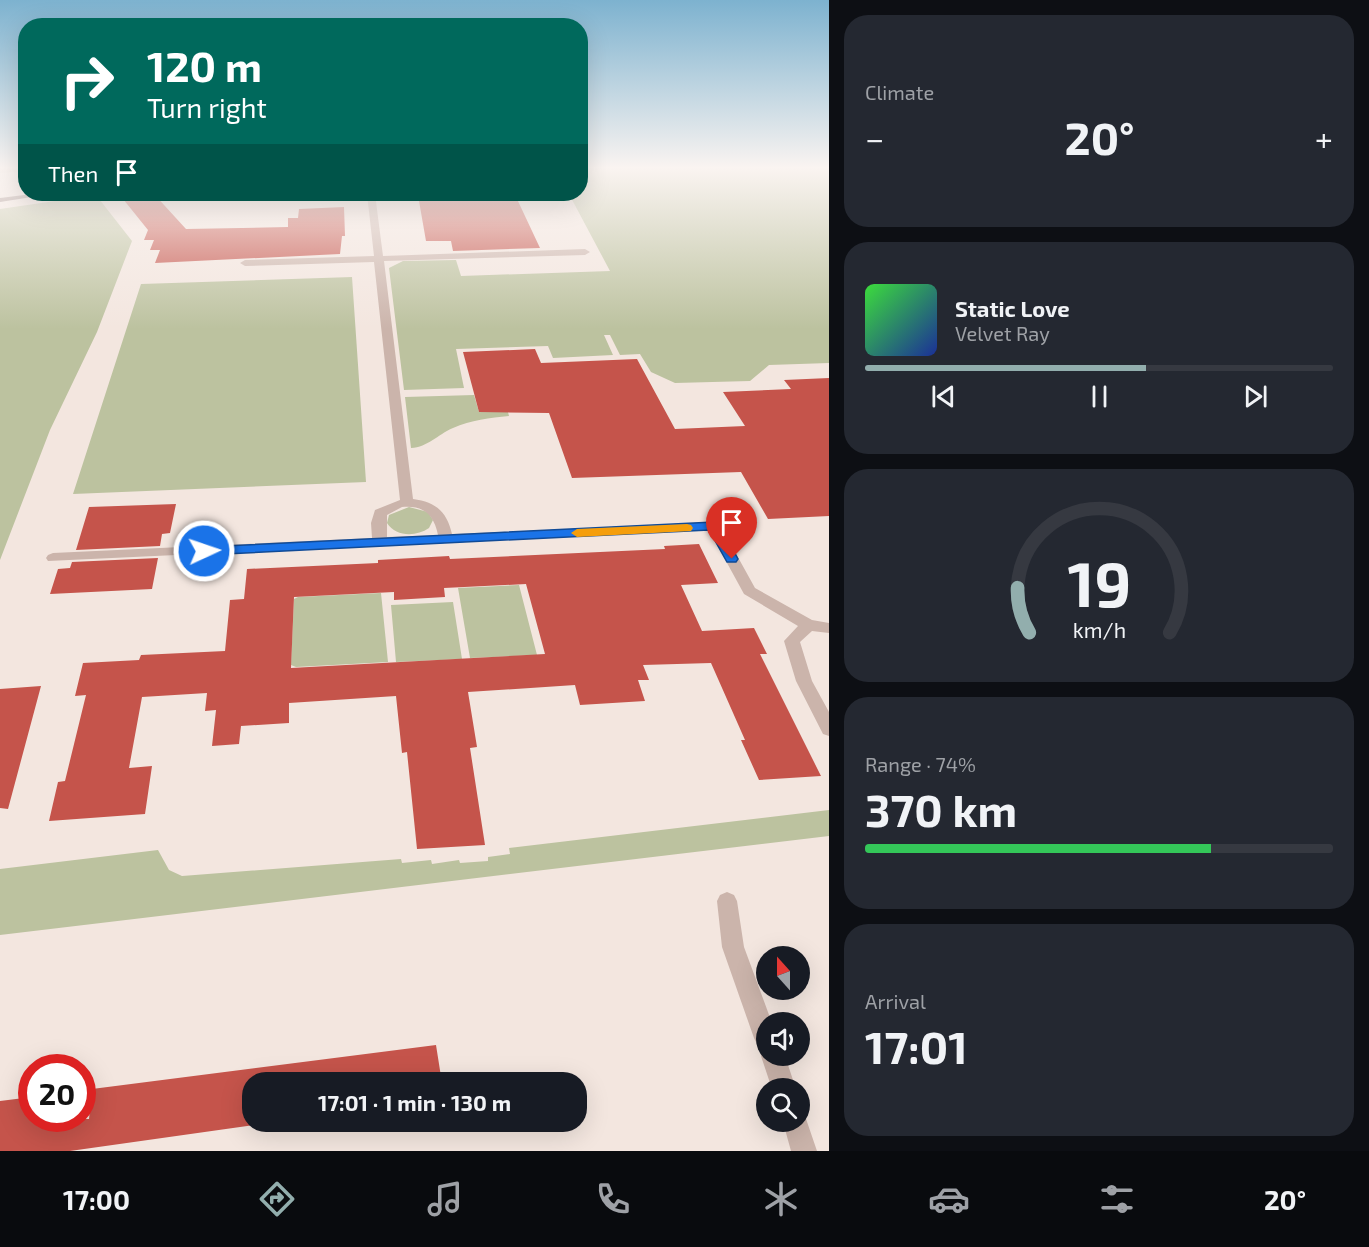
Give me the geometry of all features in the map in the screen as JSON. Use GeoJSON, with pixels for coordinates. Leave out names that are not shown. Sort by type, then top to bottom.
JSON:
{"type":"FeatureCollection","features":[{"type":"Feature","properties":{"kind":"street"},"geometry":{"type":"LineString","coordinates":[[374,222],[407,502]]}},
{"type":"Feature","properties":{"kind":"street"},"geometry":{"type":"LineString","coordinates":[[245,263],[585,252]]}},
{"type":"Feature","properties":{"kind":"street"},"geometry":{"type":"LineString","coordinates":[[380,543],[378,523],[380,513],[389,507],[407,502],[425,505],[437,513],[443,524],[446,539]]}},
{"type":"Feature","properties":{"kind":"street"},"geometry":{"type":"LineString","coordinates":[[53,558],[714,526],[749,591],[808,625],[829,628]]}},
{"type":"Feature","properties":{"kind":"street"},"geometry":{"type":"LineString","coordinates":[[808,625],[792,641],[804,681],[829,729]]}},
{"type":"Feature","properties":{"kind":"street"},"geometry":{"type":"LineString","coordinates":[[727,901],[733,947],[757,1012]]}},
{"type":"Feature","properties":{"kind":"street"},"geometry":{"type":"LineString","coordinates":[[798,1132],[804,1151]]}},
{"type":"Feature","properties":{"kind":"green space"},"geometry":{"type":"Polygon","coordinates":[[[0,222],[117,222],[132,241],[97,332],[50,430],[0,560],[0,222]]]}},
{"type":"Feature","properties":{"kind":"green space"},"geometry":{"type":"Polygon","coordinates":[[[584,222],[829,222],[829,363],[769,365],[750,381],[675,383],[651,372],[640,354],[620,355],[610,335],[604,335],[613,355],[553,358],[548,346],[456,349],[464,388],[404,390],[389,268],[403,261],[456,260],[461,276],[610,271],[584,222]]]}},
{"type":"Feature","properties":{"kind":"green space"},"geometry":{"type":"Polygon","coordinates":[[[352,277],[366,482],[73,494],[141,284],[352,277]]]}},
{"type":"Feature","properties":{"kind":"green space"},"geometry":{"type":"Polygon","coordinates":[[[474,395],[479,412],[508,412],[509,416],[460,425],[422,445],[411,448],[405,397],[474,395]]]}},
{"type":"Feature","properties":{"kind":"green space"},"geometry":{"type":"Polygon","coordinates":[[[409,507],[428,512],[433,520],[429,528],[418,533],[406,534],[391,528],[387,523],[389,515],[409,507]]]}},
{"type":"Feature","properties":{"kind":"green space"},"geometry":{"type":"Polygon","coordinates":[[[519,585],[537,655],[470,658],[458,588],[519,585]]]}},
{"type":"Feature","properties":{"kind":"green space"},"geometry":{"type":"Polygon","coordinates":[[[381,593],[388,662],[296,667],[291,665],[294,599],[381,593]]]}},
{"type":"Feature","properties":{"kind":"green space"},"geometry":{"type":"Polygon","coordinates":[[[453,602],[462,659],[396,662],[391,605],[453,602]]]}},
{"type":"Feature","properties":{"kind":"green space"},"geometry":{"type":"Polygon","coordinates":[[[829,810],[829,836],[0,935],[0,869],[158,850],[169,870],[182,876],[401,859],[402,863],[431,860],[432,864],[459,860],[460,863],[488,861],[488,857],[510,854],[509,848],[829,810]]]}},
{"type":"Feature","properties":{"kind":"building"},"geometry":{"type":"Polygon","coordinates":[[[141,222],[179,222],[186,229],[288,227],[288,222],[345,222],[345,236],[342,236],[340,254],[155,263],[160,250],[150,250],[154,240],[144,240],[148,230],[141,222]]]}},
{"type":"Feature","properties":{"kind":"building"},"geometry":{"type":"Polygon","coordinates":[[[423,222],[528,222],[540,248],[453,251],[451,241],[426,241],[423,222]]]}},
{"type":"Feature","properties":{"kind":"building"},"geometry":{"type":"Polygon","coordinates":[[[535,349],[541,363],[637,359],[675,429],[745,426],[723,392],[791,389],[784,380],[829,378],[829,516],[768,519],[741,472],[572,478],[549,413],[479,412],[463,352],[535,349]]]}},
{"type":"Feature","properties":{"kind":"building"},"geometry":{"type":"Polygon","coordinates":[[[176,504],[170,533],[162,534],[160,546],[76,550],[89,507],[176,504]]]}},
{"type":"Feature","properties":{"kind":"building"},"geometry":{"type":"Polygon","coordinates":[[[699,544],[718,583],[681,585],[702,631],[754,628],[767,654],[760,654],[821,776],[759,780],[741,740],[745,740],[711,663],[643,665],[649,680],[638,680],[645,701],[580,705],[575,685],[468,692],[477,747],[470,748],[485,845],[417,849],[407,752],[402,753],[396,696],[289,703],[289,723],[241,726],[239,744],[212,746],[216,710],[205,711],[207,693],[142,697],[129,768],[152,766],[145,814],[49,821],[58,782],[65,781],[86,695],[75,696],[83,663],[139,660],[141,655],[225,651],[230,600],[244,599],[247,569],[378,563],[378,560],[449,556],[450,559],[665,549],[664,546],[699,544]],[[526,584],[444,588],[445,597],[394,600],[394,592],[294,597],[291,668],[545,654],[526,584]]]}},
{"type":"Feature","properties":{"kind":"building"},"geometry":{"type":"Polygon","coordinates":[[[158,558],[152,589],[50,594],[58,569],[70,568],[72,562],[158,558]]]}},
{"type":"Feature","properties":{"kind":"building"},"geometry":{"type":"Polygon","coordinates":[[[41,686],[8,809],[0,808],[0,689],[41,686]]]}},
{"type":"Feature","properties":{"kind":"building"},"geometry":{"type":"Polygon","coordinates":[[[436,1045],[440,1072],[242,1072],[242,1127],[70,1151],[0,1151],[0,1101],[18,1099],[18,1132],[96,1132],[96,1088],[436,1045]]]}},
{"type":"Feature","properties":{"kind":"slow traffic"},"geometry":{"type":"LineString","coordinates":[[577,533],[687,528]]}},
{"type":"Feature","properties":{"kind":"route"},"geometry":{"type":"LineString","coordinates":[[204,551],[714,526],[732,559]]}}]}
